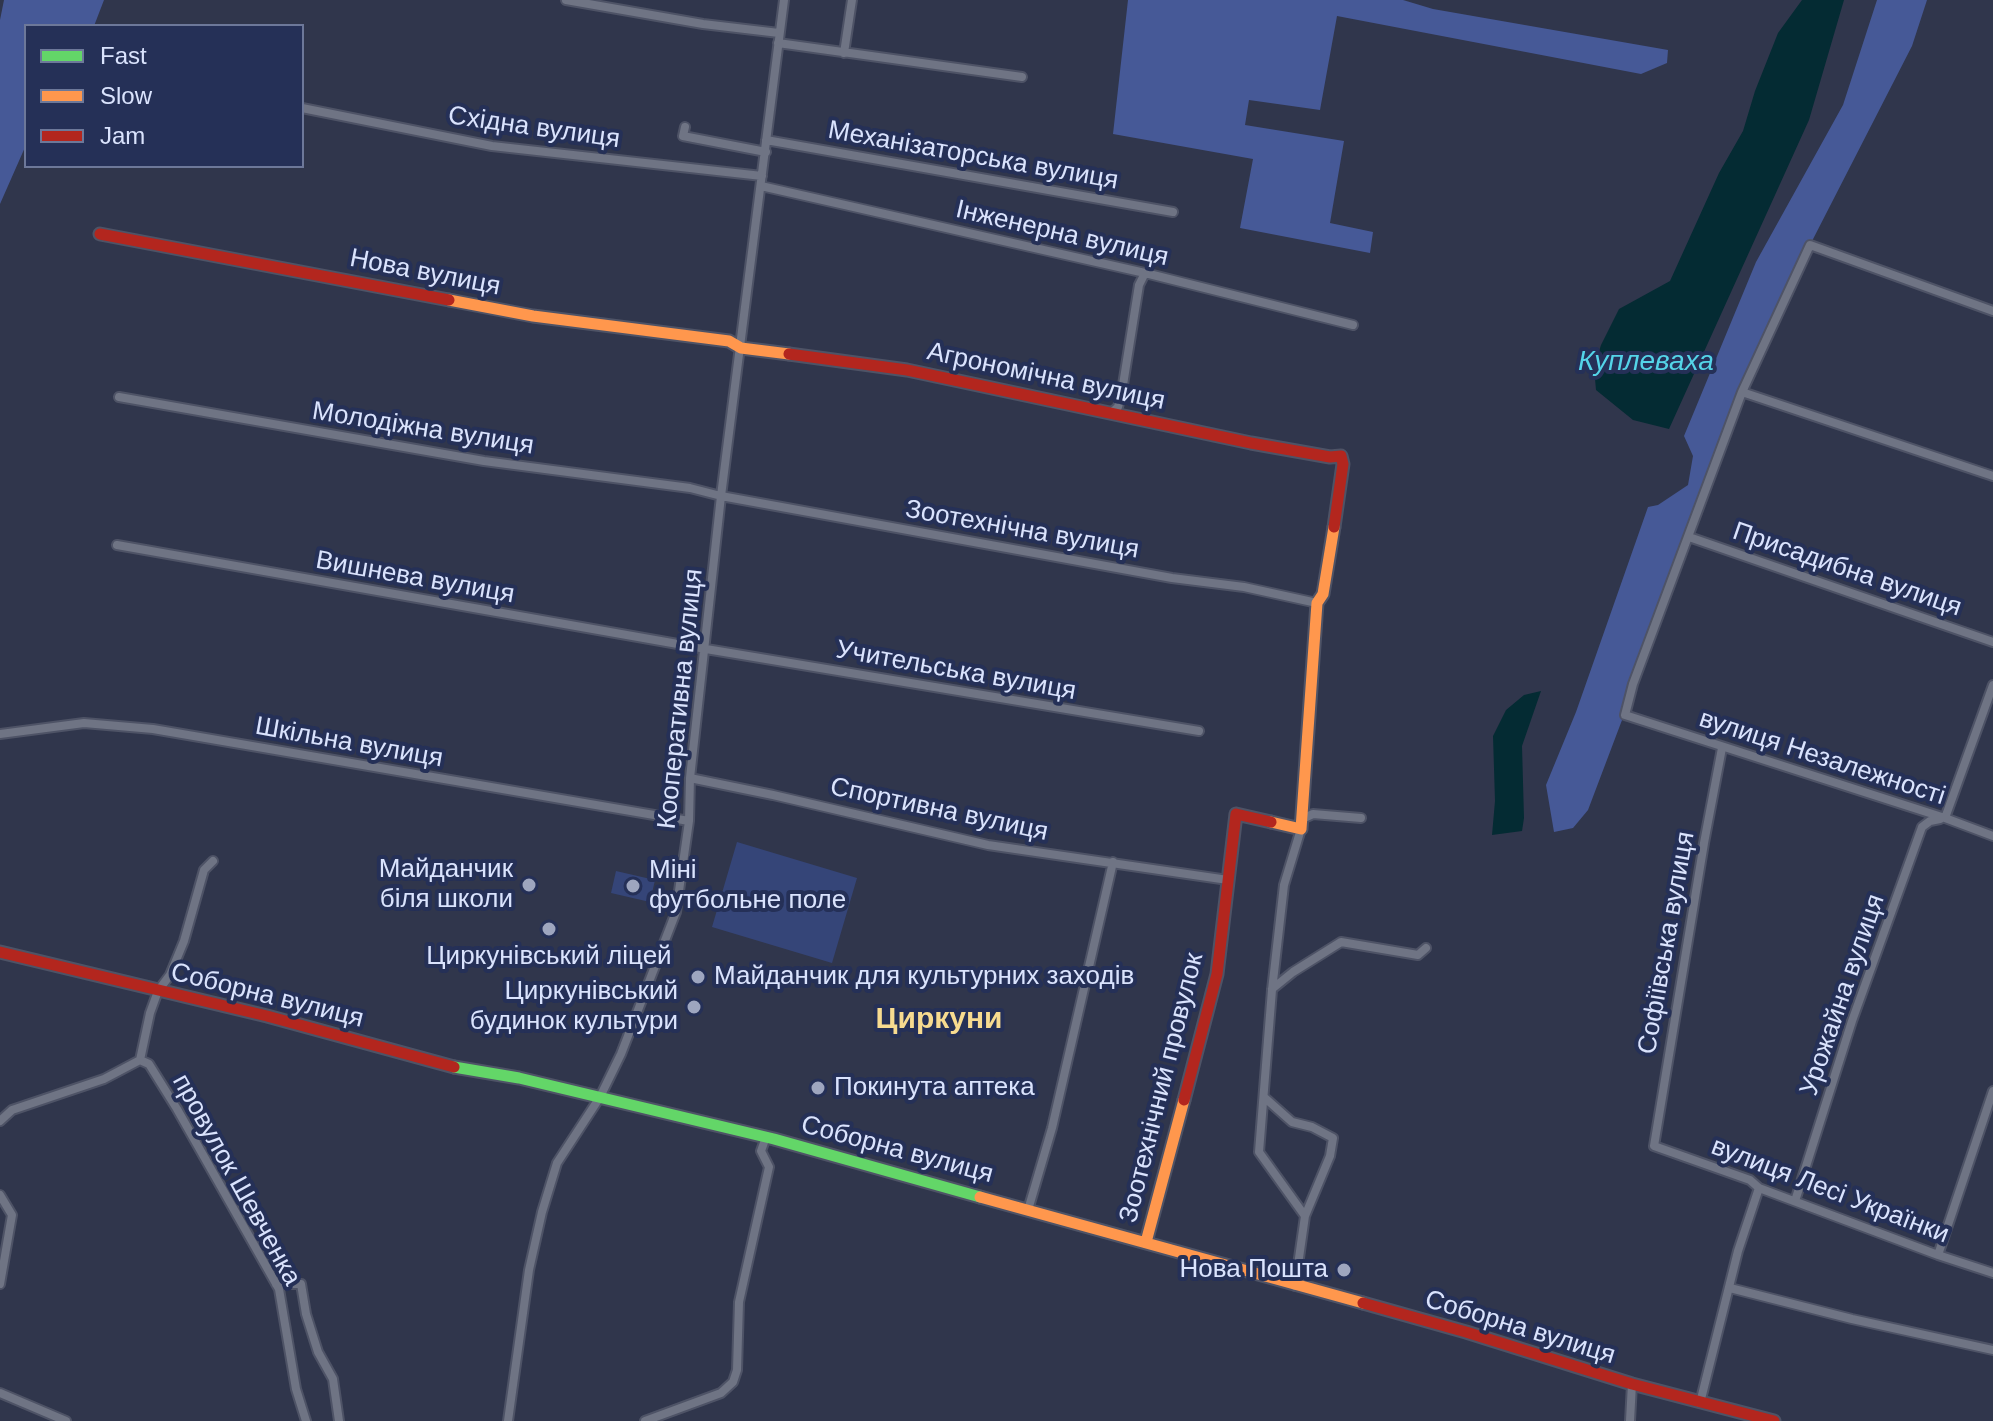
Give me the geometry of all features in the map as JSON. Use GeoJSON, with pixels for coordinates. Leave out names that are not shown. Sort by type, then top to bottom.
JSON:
{"type":"FeatureCollection","features":[{"type":"Feature","properties":{"kind":"street"},"geometry":{"type":"LineString","coordinates":[[566,0],[844,53],[1022,77]]}},
{"type":"Feature","properties":{"kind":"street","name":"Кооперативна вулиця"},"geometry":{"type":"LineString","coordinates":[[508,1421],[529,1270],[557,1163],[600,1097],[621,1054],[676,912],[689,821],[690,778],[721,496],[784,0]]}},
{"type":"Feature","properties":{"kind":"street"},"geometry":{"type":"LineString","coordinates":[[844,53],[852,0]]}},
{"type":"Feature","properties":{"kind":"street","name":"Східна вулиця"},"geometry":{"type":"LineString","coordinates":[[304,108],[492,146],[762,181]]}},
{"type":"Feature","properties":{"kind":"street"},"geometry":{"type":"LineString","coordinates":[[685,127],[683,136],[766,152]]}},
{"type":"Feature","properties":{"kind":"street","name":"Механізаторська вулиця"},"geometry":{"type":"LineString","coordinates":[[766,140],[1173,212]]}},
{"type":"Feature","properties":{"kind":"street","name":"Інженерна вулиця"},"geometry":{"type":"LineString","coordinates":[[762,181],[1353,325]]}},
{"type":"Feature","properties":{"kind":"street","name":"Нова вулиця"},"geometry":{"type":"LineString","coordinates":[[100,234],[533,316],[729,341],[741,348]]}},
{"type":"Feature","properties":{"kind":"street"},"geometry":{"type":"LineString","coordinates":[[1689,537],[1742,392],[1810,245],[1993,311]]}},
{"type":"Feature","properties":{"kind":"street"},"geometry":{"type":"LineString","coordinates":[[1111,413],[1118,407],[1122,391],[1139,285],[1145,273]]}},
{"type":"Feature","properties":{"kind":"street","name":"Агрономічна вулиця"},"geometry":{"type":"LineString","coordinates":[[741,348],[907,370],[1251,443],[1330,457],[1341,456],[1343,464],[1330,558],[1323,594],[1317,603]]}},
{"type":"Feature","properties":{"kind":"street"},"geometry":{"type":"LineString","coordinates":[[1742,392],[1993,476]]}},
{"type":"Feature","properties":{"kind":"street","name":"Молодіжна вулиця"},"geometry":{"type":"LineString","coordinates":[[119,397],[484,461],[690,488],[721,496]]}},
{"type":"Feature","properties":{"kind":"street","name":"Зоотехнічна вулиця"},"geometry":{"type":"LineString","coordinates":[[721,496],[1172,578],[1244,587],[1317,603]]}},
{"type":"Feature","properties":{"kind":"street","name":"Присадибна вулиця"},"geometry":{"type":"LineString","coordinates":[[1689,537],[1993,642]]}},
{"type":"Feature","properties":{"kind":"street","name":"вулиця Незалежності"},"geometry":{"type":"LineString","coordinates":[[1689,537],[1625,715],[1993,836]]}},
{"type":"Feature","properties":{"kind":"street","name":"Вишнева вулиця"},"geometry":{"type":"LineString","coordinates":[[117,545],[706,649]]}},
{"type":"Feature","properties":{"kind":"street"},"geometry":{"type":"LineString","coordinates":[[1305,1216],[1259,1152],[1284,885],[1302,824],[1317,603]]}},
{"type":"Feature","properties":{"kind":"street","name":"Учительська вулиця"},"geometry":{"type":"LineString","coordinates":[[706,649],[1199,731]]}},
{"type":"Feature","properties":{"kind":"street"},"geometry":{"type":"LineString","coordinates":[[1945,818],[1993,685]]}},
{"type":"Feature","properties":{"kind":"street","name":"Шкільна вулиця"},"geometry":{"type":"LineString","coordinates":[[0,734],[84,723],[153,729],[689,821]]}},
{"type":"Feature","properties":{"kind":"street","name":"Софіївська вулиця"},"geometry":{"type":"LineString","coordinates":[[1654,1146],[1722,748]]}},
{"type":"Feature","properties":{"kind":"street","name":"Спортивна вулиця"},"geometry":{"type":"LineString","coordinates":[[690,778],[988,845],[1228,880]]}},
{"type":"Feature","properties":{"kind":"street","name":"Зоотехнічний провулок"},"geometry":{"type":"LineString","coordinates":[[1146,1242],[1217,974],[1236,814],[1302,824]]}},
{"type":"Feature","properties":{"kind":"street"},"geometry":{"type":"LineString","coordinates":[[1302,824],[1313,814],[1361,818]]}},
{"type":"Feature","properties":{"kind":"street","name":"Урожайна вулиця"},"geometry":{"type":"LineString","coordinates":[[1795,1201],[1852,1021],[1922,827],[1930,821],[1945,818]]}},
{"type":"Feature","properties":{"kind":"street","name":"провулок Шевченка"},"geometry":{"type":"LineString","coordinates":[[140,1060],[158,991],[170,975],[184,941],[204,870],[213,861]]}},
{"type":"Feature","properties":{"kind":"street"},"geometry":{"type":"LineString","coordinates":[[1028,1210],[1052,1128],[1113,862]]}},
{"type":"Feature","properties":{"kind":"street"},"geometry":{"type":"LineString","coordinates":[[1272,990],[1293,972],[1341,942],[1418,955],[1426,948]]}},
{"type":"Feature","properties":{"kind":"street","name":"Соборна вулиця"},"geometry":{"type":"LineString","coordinates":[[0,952],[267,1016],[441,1065],[519,1078],[766,1137],[1466,1332],[1632,1384],[1774,1421]]}},
{"type":"Feature","properties":{"kind":"street","name":"провулок Шевченка"},"geometry":{"type":"LineString","coordinates":[[0,1121],[12,1110],[104,1079],[140,1060]]}},
{"type":"Feature","properties":{"kind":"street","name":"провулок Шевченка"},"geometry":{"type":"LineString","coordinates":[[140,1060],[149,1064],[177,1109],[276,1284],[296,1389],[306,1421]]}},
{"type":"Feature","properties":{"kind":"street"},"geometry":{"type":"LineString","coordinates":[[1938,1255],[1993,1091]]}},
{"type":"Feature","properties":{"kind":"street"},"geometry":{"type":"LineString","coordinates":[[1265,1098],[1292,1122],[1312,1127],[1333,1138],[1330,1156],[1305,1216],[1295,1286]]}},
{"type":"Feature","properties":{"kind":"street"},"geometry":{"type":"LineString","coordinates":[[645,1421],[721,1393],[733,1382],[737,1370],[739,1302],[769,1167],[761,1151],[766,1137]]}},
{"type":"Feature","properties":{"kind":"street","name":"вулиця Лесі Українки"},"geometry":{"type":"LineString","coordinates":[[1654,1146],[1750,1180],[1759,1188],[1993,1273]]}},
{"type":"Feature","properties":{"kind":"street"},"geometry":{"type":"LineString","coordinates":[[1700,1403],[1738,1251],[1759,1188]]}},
{"type":"Feature","properties":{"kind":"street"},"geometry":{"type":"LineString","coordinates":[[0,1195],[12,1215],[0,1284]]}},
{"type":"Feature","properties":{"kind":"street"},"geometry":{"type":"LineString","coordinates":[[276,1284],[301,1284],[306,1314],[318,1352],[333,1379],[339,1421]]}},
{"type":"Feature","properties":{"kind":"street"},"geometry":{"type":"LineString","coordinates":[[1730,1288],[1993,1350]]}},
{"type":"Feature","properties":{"kind":"street"},"geometry":{"type":"LineString","coordinates":[[1630,1421],[1632,1384]]}},
{"type":"Feature","properties":{"kind":"street"},"geometry":{"type":"LineString","coordinates":[[0,1393],[66,1421]]}},
{"type":"Feature","properties":{"kind":"shaded area"},"geometry":{"type":"Polygon","coordinates":[[[4,0],[104,0],[95,24],[24,24],[24,150],[0,204],[0,20],[4,0]]]}},
{"type":"Feature","properties":{"kind":"shaded area"},"geometry":{"type":"Polygon","coordinates":[[[1128,0],[1403,0],[1433,9],[1668,50],[1667,63],[1641,74],[1337,16],[1320,110],[1249,100],[1245,125],[1344,141],[1330,223],[1373,232],[1370,253],[1240,228],[1253,159],[1113,134],[1128,0]]]}},
{"type":"Feature","properties":{"kind":"shaded area"},"geometry":{"type":"Polygon","coordinates":[[[1877,0],[1927,0],[1912,46],[1768,334],[1588,810],[1573,828],[1554,832],[1546,785],[1576,712],[1648,507],[1658,505],[1688,485],[1693,456],[1684,436],[1756,262],[1843,105],[1877,0]]]}},
{"type":"Feature","properties":{"kind":"shaded area"},"geometry":{"type":"Polygon","coordinates":[[[737,842],[857,878],[832,963],[712,927],[737,842]]]}},
{"type":"Feature","properties":{"kind":"shaded area","name":"Міні футбольне поле"},"geometry":{"type":"Polygon","coordinates":[[[616,871],[655,880],[650,902],[611,893],[616,871]]]}},
{"type":"Feature","properties":{"kind":"water","name":"Куплеваха"},"geometry":{"type":"Polygon","coordinates":[[[1802,0],[1844,0],[1809,120],[1669,429],[1633,420],[1596,390],[1594,367],[1601,345],[1619,309],[1670,281],[1719,173],[1743,131],[1778,33],[1802,0]]]}},
{"type":"Feature","properties":{"kind":"water"},"geometry":{"type":"Polygon","coordinates":[[[1541,691],[1522,746],[1522,831],[1492,835],[1495,801],[1493,736],[1506,710],[1524,695],[1541,691]]]}},
{"type":"Feature","properties":{"kind":"traffic: fast"},"geometry":{"type":"LineString","coordinates":[[454,1067],[519,1078],[774,1139],[980,1197]]}},
{"type":"Feature","properties":{"kind":"traffic: slow"},"geometry":{"type":"LineString","coordinates":[[449,300],[533,316],[729,341],[741,348],[789,354]]}},
{"type":"Feature","properties":{"kind":"traffic: slow"},"geometry":{"type":"LineString","coordinates":[[1271,822],[1301,829],[1317,603],[1323,594],[1334,527]]}},
{"type":"Feature","properties":{"kind":"traffic: slow"},"geometry":{"type":"LineString","coordinates":[[1146,1242],[1184,1100]]}},
{"type":"Feature","properties":{"kind":"traffic: slow"},"geometry":{"type":"LineString","coordinates":[[980,1197],[1363,1303]]}},
{"type":"Feature","properties":{"kind":"traffic: jam"},"geometry":{"type":"LineString","coordinates":[[100,234],[449,300]]}},
{"type":"Feature","properties":{"kind":"traffic: jam"},"geometry":{"type":"LineString","coordinates":[[789,354],[907,370],[1251,443],[1330,457],[1341,456],[1343,464],[1334,527]]}},
{"type":"Feature","properties":{"kind":"traffic: jam"},"geometry":{"type":"LineString","coordinates":[[1184,1100],[1217,974],[1236,814],[1271,822]]}},
{"type":"Feature","properties":{"kind":"traffic: jam"},"geometry":{"type":"LineString","coordinates":[[0,952],[267,1016],[454,1067]]}},
{"type":"Feature","properties":{"kind":"traffic: jam"},"geometry":{"type":"LineString","coordinates":[[1363,1303],[1632,1384],[1774,1421]]}},
{"type":"Feature","properties":{"kind":"place","name":"Майданчик біля школи"},"geometry":{"type":"Point","coordinates":[529,885]}},
{"type":"Feature","properties":{"kind":"place","name":"Міні футбольне поле"},"geometry":{"type":"Point","coordinates":[633,886]}},
{"type":"Feature","properties":{"kind":"place","name":"Циркунівський ліцей"},"geometry":{"type":"Point","coordinates":[549,929]}},
{"type":"Feature","properties":{"kind":"place","name":"Майданчик для культурних заходів"},"geometry":{"type":"Point","coordinates":[698,977]}},
{"type":"Feature","properties":{"kind":"place","name":"Циркунівський будинок культури"},"geometry":{"type":"Point","coordinates":[694,1007]}},
{"type":"Feature","properties":{"kind":"place","name":"Покинута аптека"},"geometry":{"type":"Point","coordinates":[818,1088]}},
{"type":"Feature","properties":{"kind":"place","name":"Нова Пошта"},"geometry":{"type":"Point","coordinates":[1344,1270]}},
{"type":"Feature","properties":{"kind":"district","name":"Циркуни"},"geometry":{"type":"Point","coordinates":[939,1020]}}]}
